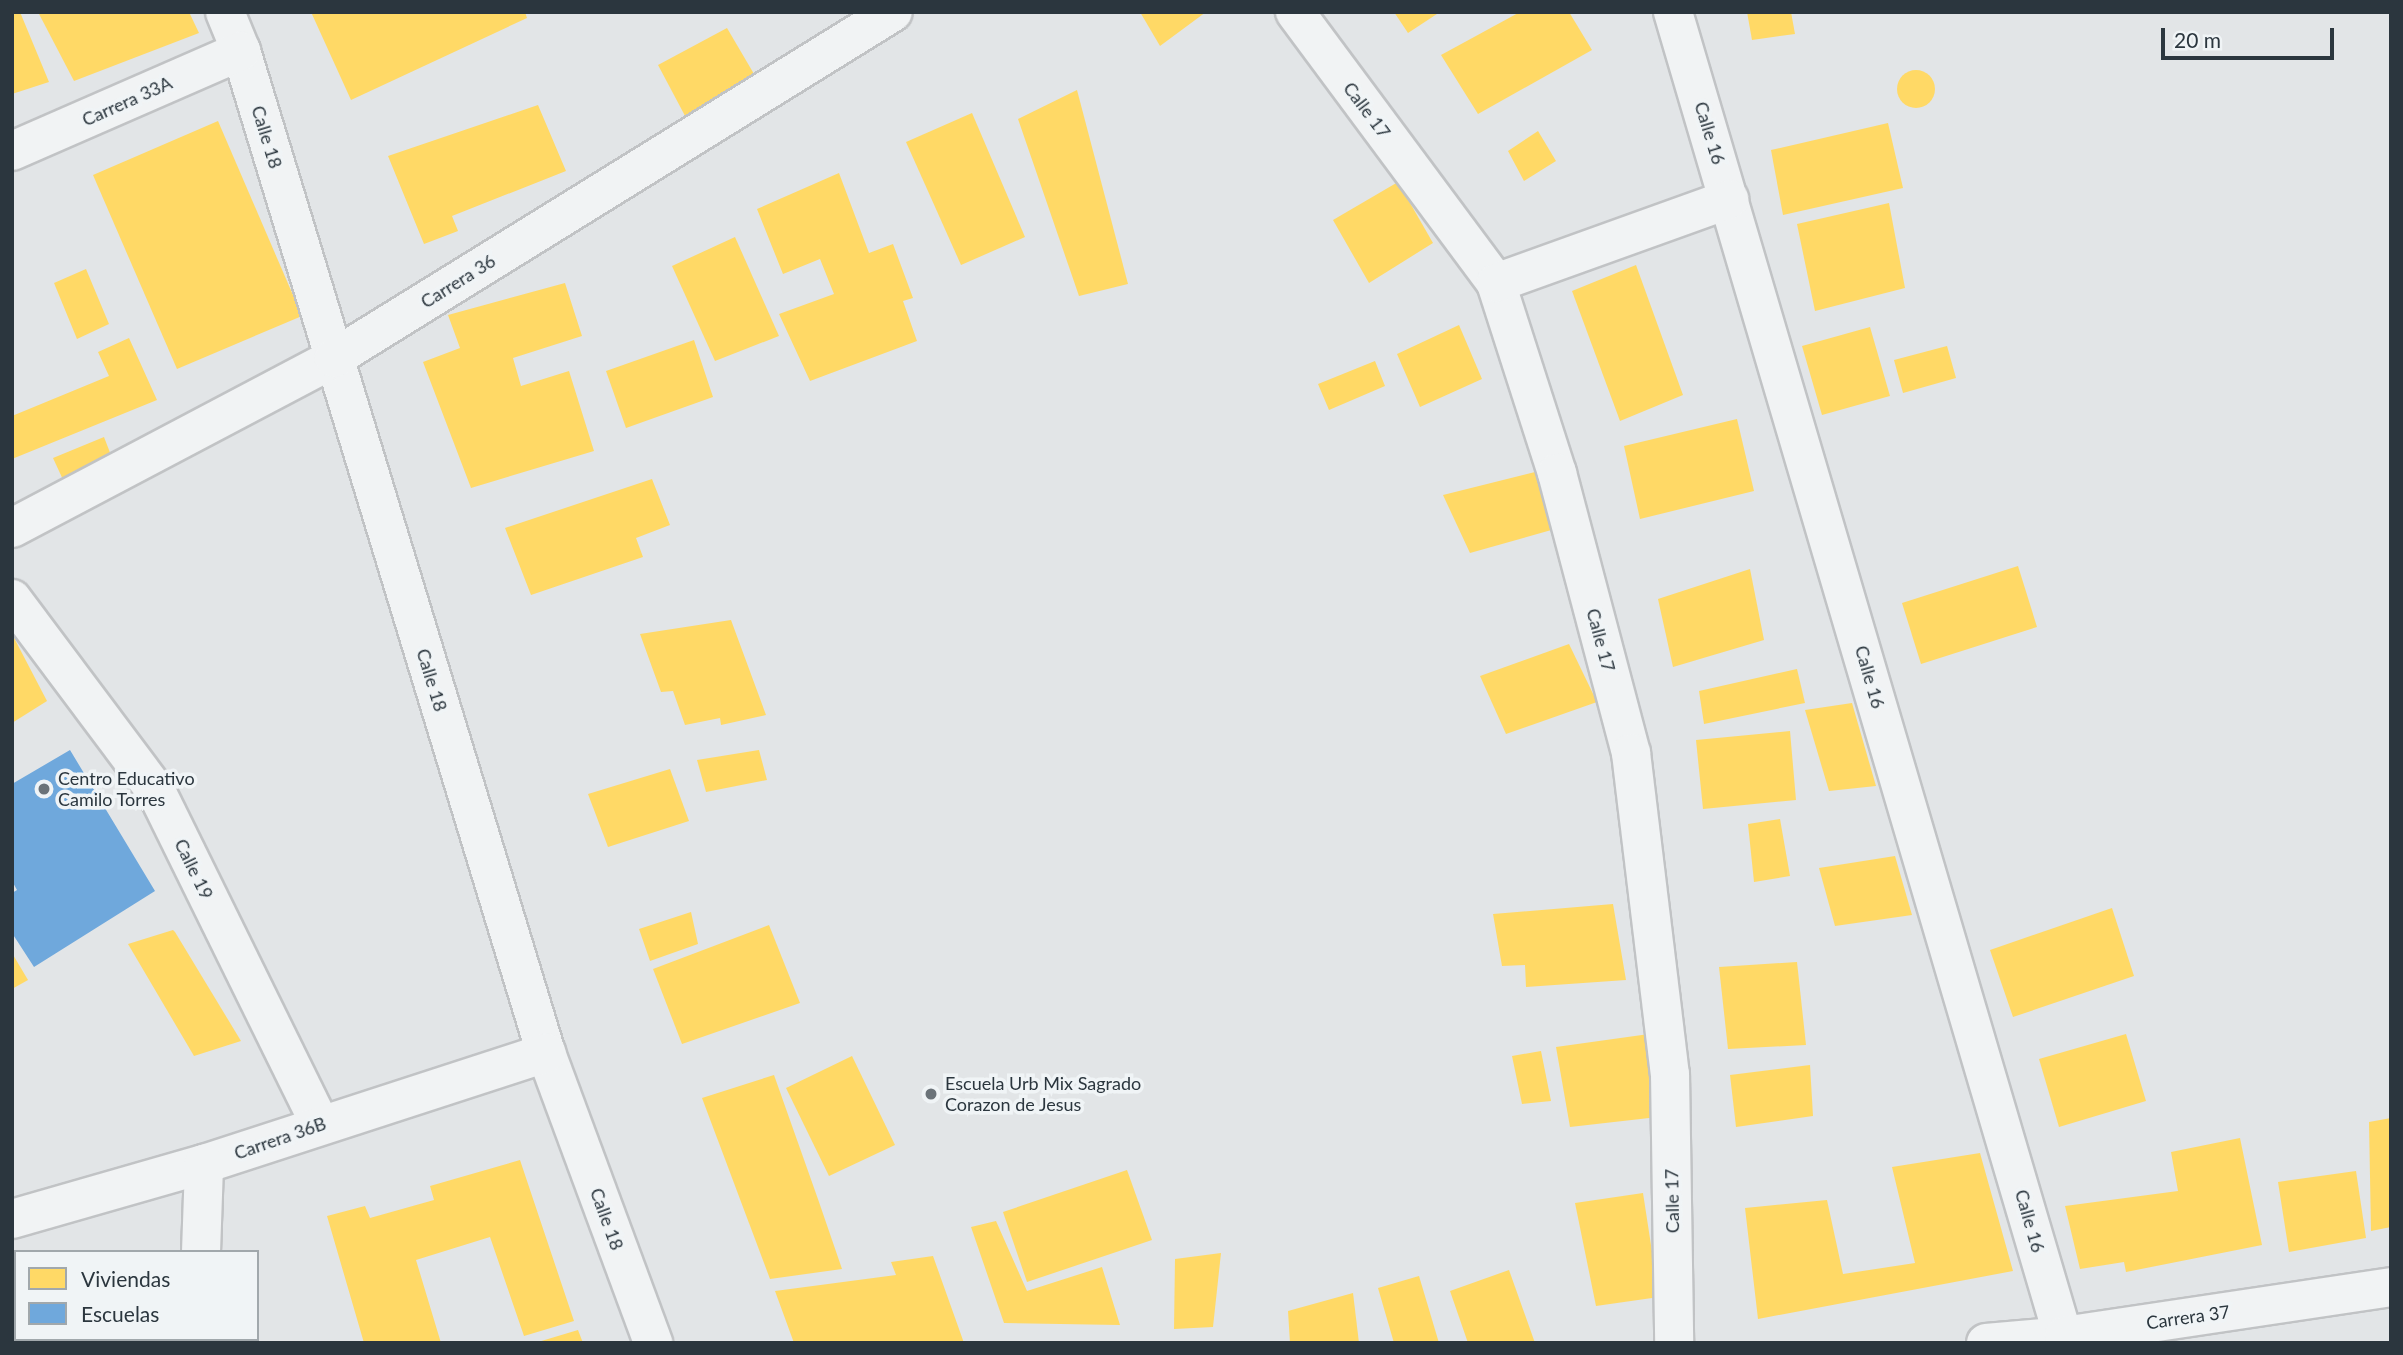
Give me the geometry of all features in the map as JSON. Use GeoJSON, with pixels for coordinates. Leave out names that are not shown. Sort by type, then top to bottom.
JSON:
{"type":"FeatureCollection","features":[{"type":"Feature","properties":{"kind":"street","name":"Calle 18"},"geometry":{"type":"LineString","coordinates":[[225,12],[241,51],[546,1053],[653,1343]]}},
{"type":"Feature","properties":{"kind":"street","name":"Carrera 36"},"geometry":{"type":"LineString","coordinates":[[12,528],[334,358],[893,12]]}},
{"type":"Feature","properties":{"kind":"street","name":"Calle 17"},"geometry":{"type":"LineString","coordinates":[[1295,12],[1496,283],[1557,473],[1631,753],[1670,1074],[1674,1343]]}},
{"type":"Feature","properties":{"kind":"street","name":"Calle 16"},"geometry":{"type":"LineString","coordinates":[[1673,12],[2064,1339]]}},
{"type":"Feature","properties":{"kind":"street","name":"Carrera 33A"},"geometry":{"type":"LineString","coordinates":[[12,151],[241,51]]}},
{"type":"Feature","properties":{"kind":"street"},"geometry":{"type":"LineString","coordinates":[[1496,283],[1729,199]]}},
{"type":"Feature","properties":{"kind":"street","name":"Calle 19"},"geometry":{"type":"LineString","coordinates":[[12,599],[157,793],[320,1124]]}},
{"type":"Feature","properties":{"kind":"street","name":"Carrera 36B"},"geometry":{"type":"LineString","coordinates":[[12,1219],[204,1164],[320,1124],[546,1053]]}},
{"type":"Feature","properties":{"kind":"street"},"geometry":{"type":"LineString","coordinates":[[201,1250],[204,1164]]}},
{"type":"Feature","properties":{"kind":"street","name":"Carrera 37"},"geometry":{"type":"LineString","coordinates":[[1986,1343],[2064,1339],[2391,1287]]}},
{"type":"Feature","properties":{"kind":"building: Viviendas"},"geometry":{"type":"Polygon","coordinates":[[[12,12],[20,12],[49,82],[12,94],[12,12]]]}},
{"type":"Feature","properties":{"kind":"building: Viviendas"},"geometry":{"type":"Polygon","coordinates":[[[38,12],[189,12],[199,33],[74,81],[38,12]]]}},
{"type":"Feature","properties":{"kind":"building: Viviendas"},"geometry":{"type":"Polygon","coordinates":[[[311,12],[525,12],[527,18],[351,100],[311,12]]]}},
{"type":"Feature","properties":{"kind":"building: Viviendas"},"geometry":{"type":"Polygon","coordinates":[[[1140,12],[1206,12],[1160,46],[1140,12]]]}},
{"type":"Feature","properties":{"kind":"building: Viviendas"},"geometry":{"type":"Polygon","coordinates":[[[1394,12],[1440,12],[1408,33],[1394,12]]]}},
{"type":"Feature","properties":{"kind":"building: Viviendas"},"geometry":{"type":"Polygon","coordinates":[[[1520,12],[1569,12],[1592,50],[1478,114],[1441,55],[1520,12]]]}},
{"type":"Feature","properties":{"kind":"building: Viviendas"},"geometry":{"type":"Polygon","coordinates":[[[1747,12],[1791,12],[1795,34],[1752,40],[1747,12]]]}},
{"type":"Feature","properties":{"kind":"building: Viviendas"},"geometry":{"type":"Polygon","coordinates":[[[727,28],[764,91],[692,129],[658,65],[727,28]]]}},
{"type":"Feature","properties":{"kind":"building: Viviendas"},"geometry":{"type":"Polygon","coordinates":[[[1916,70],[1929,76],[1935,89],[1929,102],[1916,108],[1903,102],[1897,89],[1903,76],[1916,70]]]}},
{"type":"Feature","properties":{"kind":"building: Viviendas"},"geometry":{"type":"Polygon","coordinates":[[[1077,90],[1128,284],[1079,296],[1018,119],[1077,90]]]}},
{"type":"Feature","properties":{"kind":"building: Viviendas"},"geometry":{"type":"Polygon","coordinates":[[[538,105],[566,171],[452,216],[458,231],[424,244],[388,156],[538,105]]]}},
{"type":"Feature","properties":{"kind":"building: Viviendas"},"geometry":{"type":"Polygon","coordinates":[[[972,113],[1025,237],[961,265],[906,142],[972,113]]]}},
{"type":"Feature","properties":{"kind":"building: Viviendas"},"geometry":{"type":"Polygon","coordinates":[[[218,121],[302,316],[177,369],[93,175],[218,121]]]}},
{"type":"Feature","properties":{"kind":"building: Viviendas"},"geometry":{"type":"Polygon","coordinates":[[[1888,123],[1903,188],[1783,215],[1771,150],[1888,123]]]}},
{"type":"Feature","properties":{"kind":"building: Viviendas"},"geometry":{"type":"Polygon","coordinates":[[[1538,131],[1556,161],[1524,181],[1508,151],[1538,131]]]}},
{"type":"Feature","properties":{"kind":"building: Viviendas"},"geometry":{"type":"Polygon","coordinates":[[[839,173],[869,253],[893,244],[913,298],[903,301],[917,341],[810,381],[779,314],[834,294],[820,259],[783,274],[757,209],[839,173]]]}},
{"type":"Feature","properties":{"kind":"building: Viviendas"},"geometry":{"type":"Polygon","coordinates":[[[1398,182],[1433,243],[1369,283],[1333,220],[1398,182]]]}},
{"type":"Feature","properties":{"kind":"building: Viviendas"},"geometry":{"type":"Polygon","coordinates":[[[1889,203],[1905,288],[1815,311],[1797,224],[1889,203]]]}},
{"type":"Feature","properties":{"kind":"building: Viviendas"},"geometry":{"type":"Polygon","coordinates":[[[735,237],[779,336],[715,361],[672,266],[735,237]]]}},
{"type":"Feature","properties":{"kind":"building: Viviendas"},"geometry":{"type":"Polygon","coordinates":[[[1636,265],[1683,395],[1620,421],[1572,291],[1636,265]]]}},
{"type":"Feature","properties":{"kind":"building: Viviendas"},"geometry":{"type":"Polygon","coordinates":[[[86,269],[109,324],[77,339],[54,283],[86,269]]]}},
{"type":"Feature","properties":{"kind":"building: Viviendas"},"geometry":{"type":"Polygon","coordinates":[[[565,283],[582,336],[513,358],[521,386],[569,371],[594,451],[471,488],[423,362],[460,348],[448,315],[565,283]]]}},
{"type":"Feature","properties":{"kind":"building: Viviendas"},"geometry":{"type":"Polygon","coordinates":[[[1459,325],[1482,379],[1420,407],[1397,354],[1459,325]]]}},
{"type":"Feature","properties":{"kind":"building: Viviendas"},"geometry":{"type":"Polygon","coordinates":[[[1870,327],[1890,396],[1822,415],[1802,346],[1870,327]]]}},
{"type":"Feature","properties":{"kind":"building: Viviendas"},"geometry":{"type":"Polygon","coordinates":[[[129,338],[157,400],[12,459],[12,416],[109,376],[98,352],[129,338]]]}},
{"type":"Feature","properties":{"kind":"building: Viviendas"},"geometry":{"type":"Polygon","coordinates":[[[694,340],[713,397],[626,428],[606,371],[694,340]]]}},
{"type":"Feature","properties":{"kind":"building: Viviendas"},"geometry":{"type":"Polygon","coordinates":[[[1947,346],[1956,378],[1903,393],[1894,360],[1947,346]]]}},
{"type":"Feature","properties":{"kind":"building: Viviendas"},"geometry":{"type":"Polygon","coordinates":[[[1375,361],[1385,386],[1329,410],[1318,384],[1375,361]]]}},
{"type":"Feature","properties":{"kind":"building: Viviendas"},"geometry":{"type":"Polygon","coordinates":[[[1737,419],[1754,491],[1640,519],[1624,446],[1737,419]]]}},
{"type":"Feature","properties":{"kind":"building: Viviendas"},"geometry":{"type":"Polygon","coordinates":[[[104,437],[114,463],[65,484],[53,458],[104,437]]]}},
{"type":"Feature","properties":{"kind":"building: Viviendas"},"geometry":{"type":"Polygon","coordinates":[[[1543,470],[1569,525],[1470,553],[1443,495],[1543,470]]]}},
{"type":"Feature","properties":{"kind":"building: Viviendas"},"geometry":{"type":"Polygon","coordinates":[[[652,479],[670,525],[636,538],[643,557],[531,595],[505,528],[652,479]]]}},
{"type":"Feature","properties":{"kind":"building: Viviendas"},"geometry":{"type":"Polygon","coordinates":[[[2018,566],[2037,627],[1921,664],[1902,603],[2018,566]]]}},
{"type":"Feature","properties":{"kind":"building: Viviendas"},"geometry":{"type":"Polygon","coordinates":[[[1750,569],[1764,640],[1673,667],[1658,599],[1750,569]]]}},
{"type":"Feature","properties":{"kind":"building: Viviendas"},"geometry":{"type":"Polygon","coordinates":[[[731,620],[766,715],[721,725],[720,718],[685,725],[673,691],[661,692],[640,634],[731,620]]]}},
{"type":"Feature","properties":{"kind":"building: Viviendas"},"geometry":{"type":"Polygon","coordinates":[[[12,634],[47,701],[12,723],[12,634]]]}},
{"type":"Feature","properties":{"kind":"building: Viviendas"},"geometry":{"type":"Polygon","coordinates":[[[1569,644],[1597,702],[1506,734],[1480,676],[1569,644]]]}},
{"type":"Feature","properties":{"kind":"building: Viviendas"},"geometry":{"type":"Polygon","coordinates":[[[1797,669],[1805,703],[1704,724],[1699,691],[1797,669]]]}},
{"type":"Feature","properties":{"kind":"building: Viviendas"},"geometry":{"type":"Polygon","coordinates":[[[1852,703],[1876,786],[1829,791],[1805,710],[1852,703]]]}},
{"type":"Feature","properties":{"kind":"building: Viviendas"},"geometry":{"type":"Polygon","coordinates":[[[1790,731],[1796,800],[1703,809],[1696,740],[1790,731]]]}},
{"type":"Feature","properties":{"kind":"building: Viviendas"},"geometry":{"type":"Polygon","coordinates":[[[759,750],[767,780],[706,792],[697,760],[759,750]]]}},
{"type":"Feature","properties":{"kind":"building: Viviendas"},"geometry":{"type":"Polygon","coordinates":[[[670,769],[689,821],[608,847],[588,794],[670,769]]]}},
{"type":"Feature","properties":{"kind":"building: Viviendas"},"geometry":{"type":"Polygon","coordinates":[[[1780,819],[1790,876],[1754,882],[1748,824],[1780,819]]]}},
{"type":"Feature","properties":{"kind":"building: Viviendas"},"geometry":{"type":"Polygon","coordinates":[[[1895,856],[1912,915],[1835,926],[1819,868],[1895,856]]]}},
{"type":"Feature","properties":{"kind":"building: Viviendas"},"geometry":{"type":"Polygon","coordinates":[[[1613,904],[1626,980],[1526,987],[1525,965],[1502,966],[1493,914],[1613,904]]]}},
{"type":"Feature","properties":{"kind":"building: Viviendas"},"geometry":{"type":"Polygon","coordinates":[[[2112,908],[2134,976],[2013,1017],[1990,950],[2112,908]]]}},
{"type":"Feature","properties":{"kind":"building: Viviendas"},"geometry":{"type":"Polygon","coordinates":[[[691,912],[698,944],[650,961],[639,929],[691,912]]]}},
{"type":"Feature","properties":{"kind":"building: Viviendas"},"geometry":{"type":"Polygon","coordinates":[[[769,925],[800,1003],[682,1044],[653,969],[769,925]]]}},
{"type":"Feature","properties":{"kind":"building: Viviendas"},"geometry":{"type":"Polygon","coordinates":[[[173,930],[241,1041],[194,1056],[128,944],[173,930]]]}},
{"type":"Feature","properties":{"kind":"building: Viviendas"},"geometry":{"type":"Polygon","coordinates":[[[12,953],[28,980],[12,989],[12,953]]]}},
{"type":"Feature","properties":{"kind":"building: Viviendas"},"geometry":{"type":"Polygon","coordinates":[[[1797,962],[1806,1045],[1728,1049],[1719,967],[1797,962]]]}},
{"type":"Feature","properties":{"kind":"building: Viviendas"},"geometry":{"type":"Polygon","coordinates":[[[1649,1034],[1658,1117],[1570,1127],[1556,1047],[1649,1034]]]}},
{"type":"Feature","properties":{"kind":"building: Viviendas"},"geometry":{"type":"Polygon","coordinates":[[[2126,1034],[2146,1101],[2059,1127],[2039,1059],[2126,1034]]]}},
{"type":"Feature","properties":{"kind":"building: Viviendas"},"geometry":{"type":"Polygon","coordinates":[[[1541,1051],[1551,1101],[1522,1104],[1512,1056],[1541,1051]]]}},
{"type":"Feature","properties":{"kind":"building: Viviendas"},"geometry":{"type":"Polygon","coordinates":[[[852,1056],[895,1145],[829,1176],[786,1088],[852,1056]]]}},
{"type":"Feature","properties":{"kind":"building: Viviendas"},"geometry":{"type":"Polygon","coordinates":[[[1810,1065],[1813,1116],[1736,1127],[1730,1075],[1810,1065]]]}},
{"type":"Feature","properties":{"kind":"building: Viviendas"},"geometry":{"type":"Polygon","coordinates":[[[774,1075],[842,1269],[770,1279],[702,1098],[774,1075]]]}},
{"type":"Feature","properties":{"kind":"building: Viviendas"},"geometry":{"type":"Polygon","coordinates":[[[2391,1118],[2391,1227],[2371,1231],[2369,1122],[2391,1118]]]}},
{"type":"Feature","properties":{"kind":"building: Viviendas"},"geometry":{"type":"Polygon","coordinates":[[[2240,1138],[2262,1245],[2126,1272],[2124,1262],[2080,1269],[2065,1206],[2178,1191],[2171,1152],[2240,1138]]]}},
{"type":"Feature","properties":{"kind":"building: Viviendas"},"geometry":{"type":"Polygon","coordinates":[[[1980,1153],[2013,1271],[1758,1319],[1745,1208],[1827,1200],[1843,1274],[1915,1263],[1892,1167],[1980,1153]]]}},
{"type":"Feature","properties":{"kind":"building: Viviendas"},"geometry":{"type":"Polygon","coordinates":[[[520,1160],[574,1321],[524,1336],[490,1237],[416,1260],[441,1343],[364,1343],[327,1216],[365,1206],[370,1218],[434,1200],[430,1186],[520,1160]]]}},
{"type":"Feature","properties":{"kind":"building: Viviendas"},"geometry":{"type":"Polygon","coordinates":[[[1127,1170],[1152,1240],[1027,1282],[1003,1212],[1127,1170]]]}},
{"type":"Feature","properties":{"kind":"building: Viviendas"},"geometry":{"type":"Polygon","coordinates":[[[2356,1171],[2366,1238],[2289,1252],[2278,1182],[2356,1171]]]}},
{"type":"Feature","properties":{"kind":"building: Viviendas"},"geometry":{"type":"Polygon","coordinates":[[[1643,1193],[1659,1297],[1596,1306],[1575,1203],[1643,1193]]]}},
{"type":"Feature","properties":{"kind":"building: Viviendas"},"geometry":{"type":"Polygon","coordinates":[[[996,1221],[1027,1291],[1102,1267],[1120,1325],[1004,1323],[971,1227],[996,1221]]]}},
{"type":"Feature","properties":{"kind":"building: Viviendas"},"geometry":{"type":"Polygon","coordinates":[[[1221,1253],[1213,1327],[1174,1329],[1175,1259],[1221,1253]]]}},
{"type":"Feature","properties":{"kind":"building: Viviendas"},"geometry":{"type":"Polygon","coordinates":[[[933,1256],[964,1343],[794,1343],[775,1291],[896,1275],[891,1262],[933,1256]]]}},
{"type":"Feature","properties":{"kind":"building: Viviendas"},"geometry":{"type":"Polygon","coordinates":[[[1509,1270],[1535,1343],[1468,1343],[1450,1291],[1509,1270]]]}},
{"type":"Feature","properties":{"kind":"building: Viviendas"},"geometry":{"type":"Polygon","coordinates":[[[1419,1276],[1439,1343],[1394,1343],[1378,1288],[1419,1276]]]}},
{"type":"Feature","properties":{"kind":"building: Viviendas"},"geometry":{"type":"Polygon","coordinates":[[[1353,1293],[1359,1343],[1290,1343],[1288,1311],[1353,1293]]]}},
{"type":"Feature","properties":{"kind":"building: Viviendas"},"geometry":{"type":"Polygon","coordinates":[[[578,1330],[583,1343],[538,1343],[538,1342],[578,1330]]]}},
{"type":"Feature","properties":{"kind":"building: Viviendas"},"geometry":{"type":"Polygon","coordinates":[[[123,1341],[156,1341],[123,1343],[123,1341]]]}},
{"type":"Feature","properties":{"kind":"building: Escuelas"},"geometry":{"type":"Polygon","coordinates":[[[70,750],[155,891],[34,967],[12,933],[12,893],[17,890],[12,881],[12,784],[70,750]]]}},
{"type":"Feature","properties":{"kind":"place","name":"Centro Educativo Camilo Torres"},"geometry":{"type":"Point","coordinates":[44,789]}},
{"type":"Feature","properties":{"kind":"place","name":"Escuela Urb Mix Sagrado Corazon de Jesus"},"geometry":{"type":"Point","coordinates":[931,1094]}}]}
